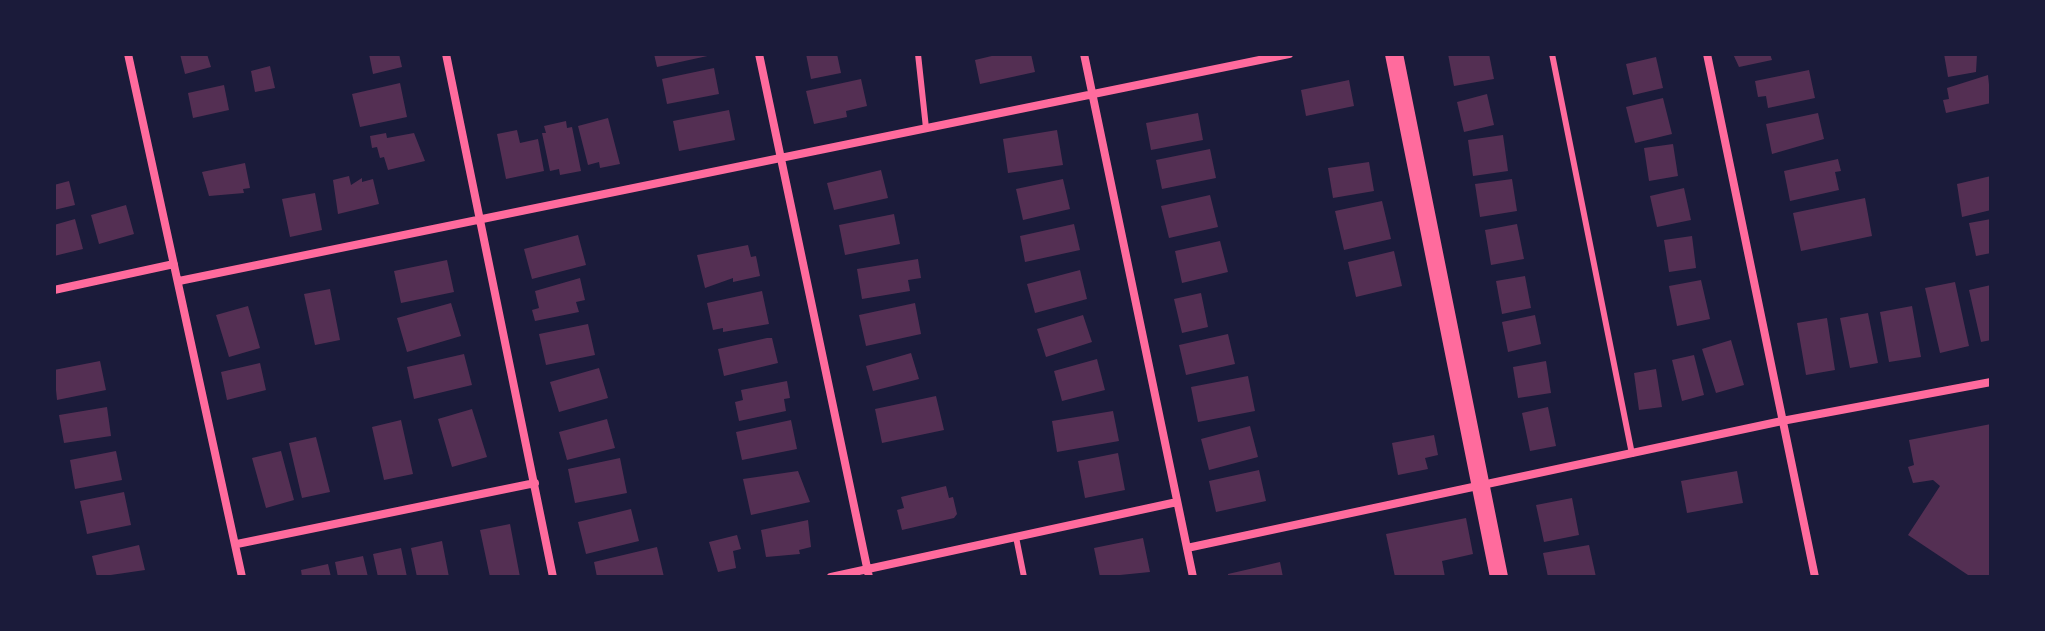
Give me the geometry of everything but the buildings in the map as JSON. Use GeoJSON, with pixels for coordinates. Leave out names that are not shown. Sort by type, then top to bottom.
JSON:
{"type":"FeatureCollection","features":[{"type":"Feature","properties":{"kind":"main road"},"geometry":{"type":"LineString","coordinates":[[1394,54],[1499,577]]}},
{"type":"Feature","properties":{"kind":"street"},"geometry":{"type":"LineString","coordinates":[[128,54],[242,577]]}},
{"type":"Feature","properties":{"kind":"street"},"geometry":{"type":"LineString","coordinates":[[446,54],[553,577]]}},
{"type":"Feature","properties":{"kind":"street"},"geometry":{"type":"LineString","coordinates":[[759,54],[868,573]]}},
{"type":"Feature","properties":{"kind":"street"},"geometry":{"type":"LineString","coordinates":[[1084,54],[1193,577]]}},
{"type":"Feature","properties":{"kind":"street"},"geometry":{"type":"LineString","coordinates":[[179,281],[480,222],[1289,54]]}},
{"type":"Feature","properties":{"kind":"street"},"geometry":{"type":"LineString","coordinates":[[1707,54],[1815,577]]}},
{"type":"Feature","properties":{"kind":"street"},"geometry":{"type":"LineString","coordinates":[[54,290],[174,264]]}},
{"type":"Feature","properties":{"kind":"street"},"geometry":{"type":"LineString","coordinates":[[1187,548],[1782,421],[1991,382]]}},
{"type":"Feature","properties":{"kind":"street"},"geometry":{"type":"LineString","coordinates":[[237,544],[535,483]]}},
{"type":"Feature","properties":{"kind":"street"},"geometry":{"type":"LineString","coordinates":[[831,577],[868,573],[1177,502]]}},
{"type":"Feature","properties":{"kind":"lane"},"geometry":{"type":"LineString","coordinates":[[918,54],[926,128]]}},
{"type":"Feature","properties":{"kind":"lane"},"geometry":{"type":"LineString","coordinates":[[1552,54],[1632,454]]}},
{"type":"Feature","properties":{"kind":"lane"},"geometry":{"type":"LineString","coordinates":[[1016,537],[1024,577]]}}]}
